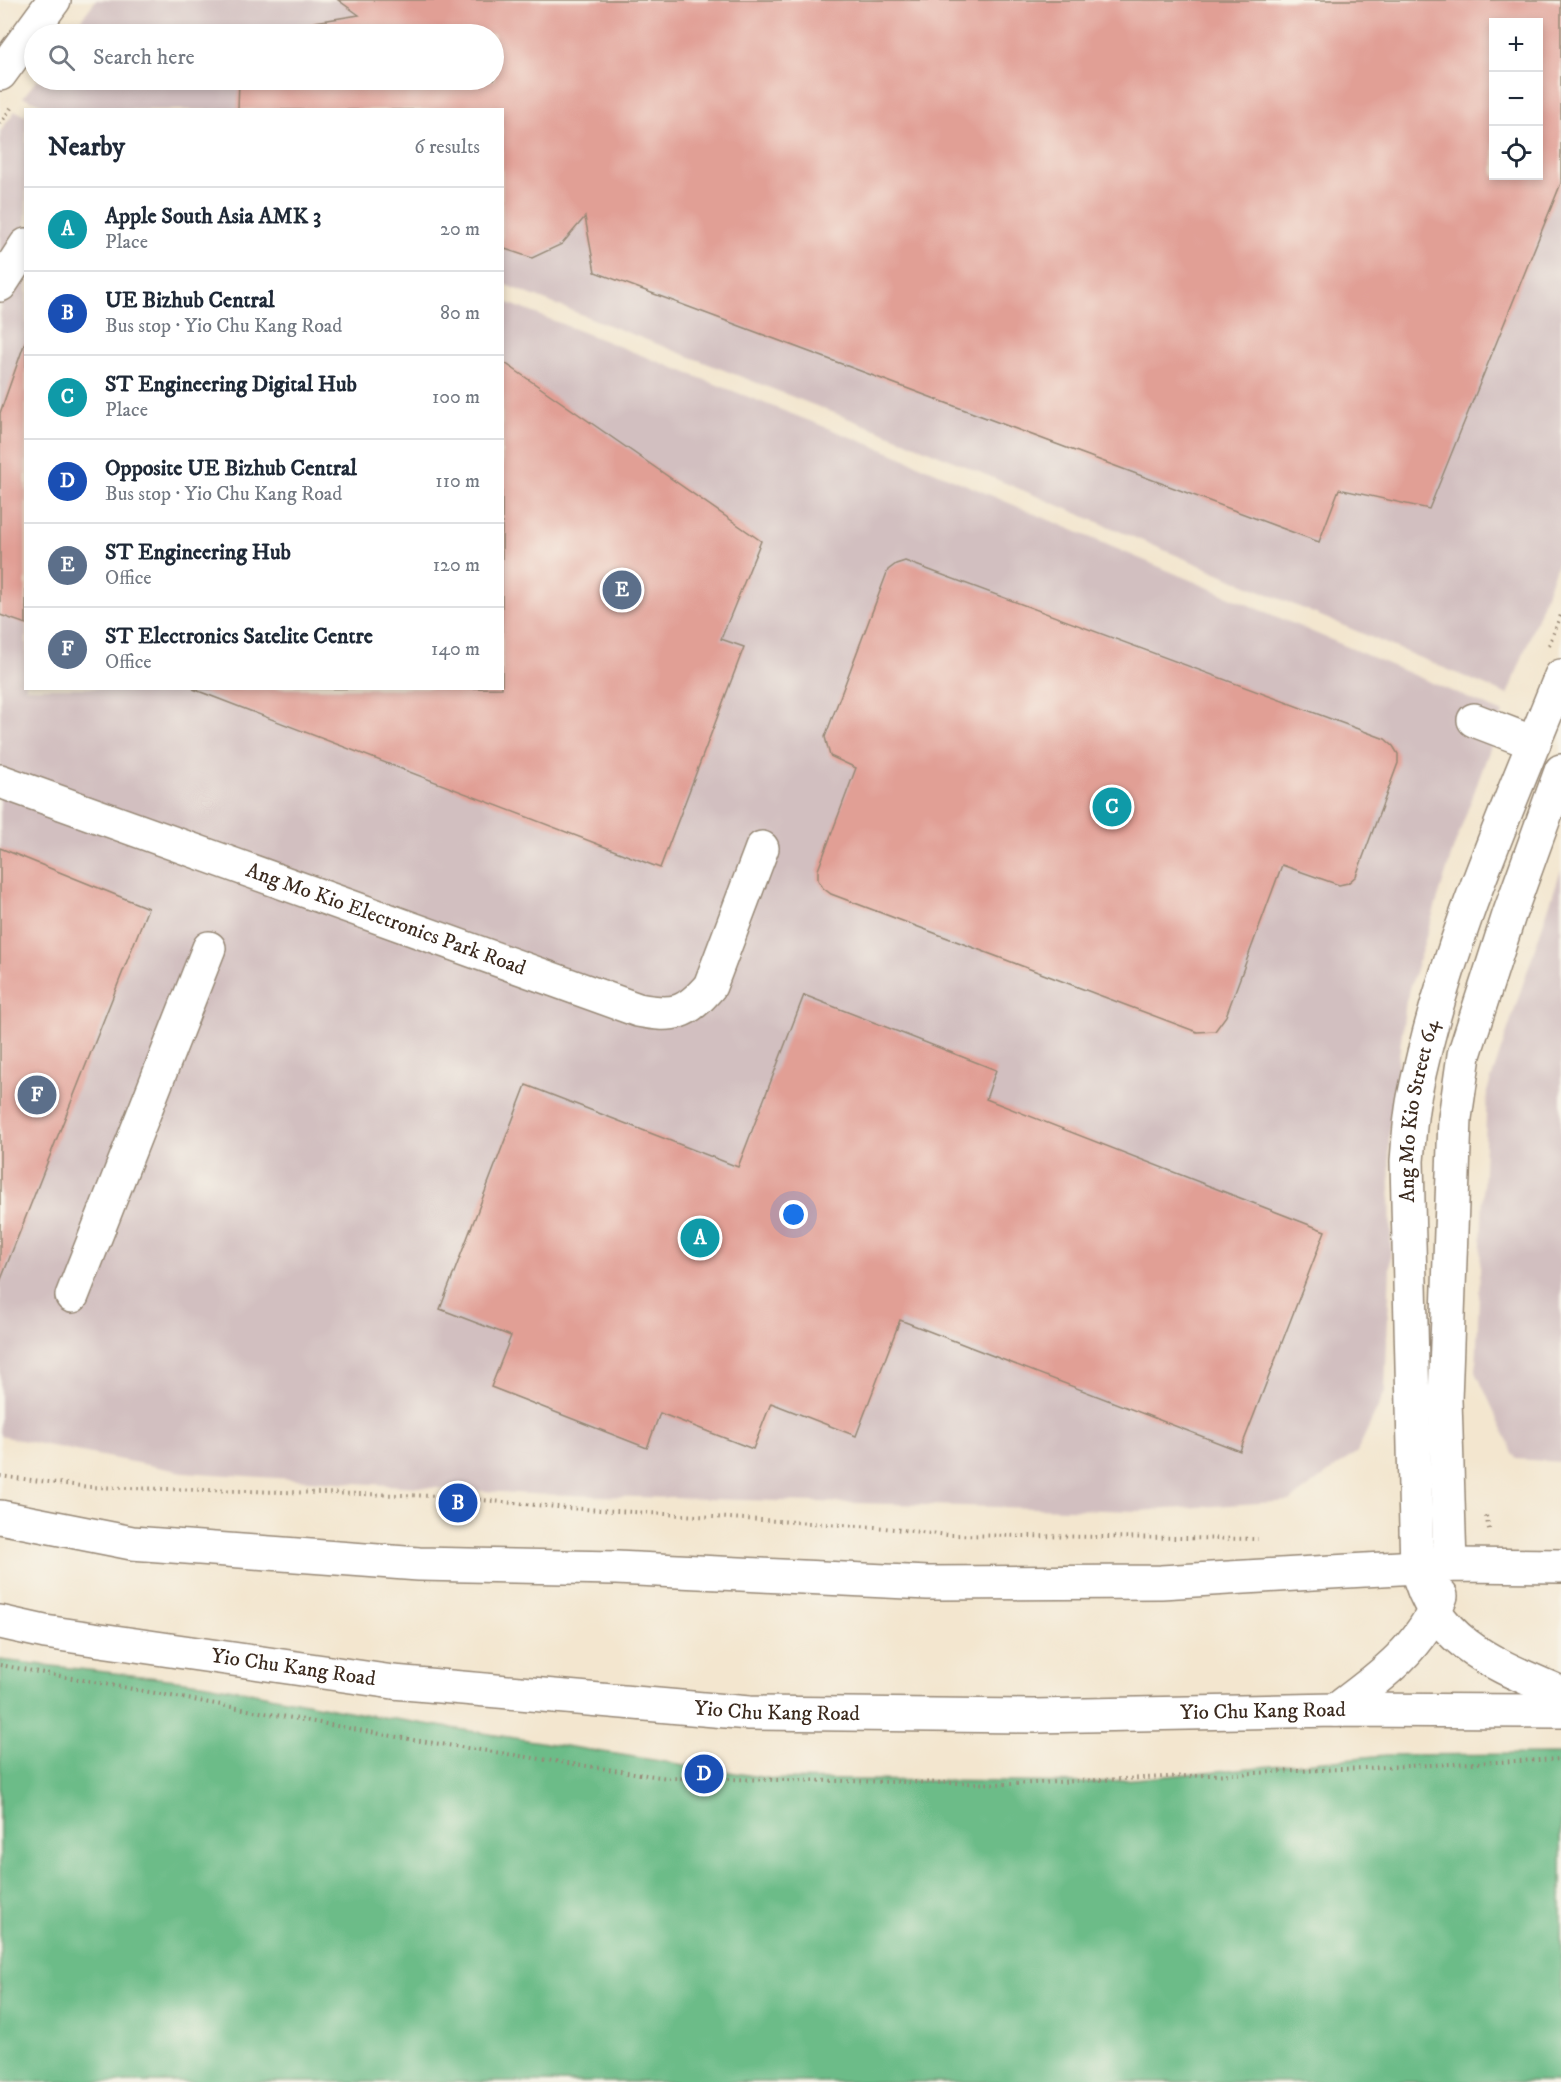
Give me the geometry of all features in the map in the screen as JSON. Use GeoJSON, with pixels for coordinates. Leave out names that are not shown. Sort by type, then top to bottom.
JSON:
{"type":"FeatureCollection","features":[{"type":"Feature","properties":{"kind":"main road"},"geometry":{"type":"LineString","coordinates":[[36,24],[54,0]]}},
{"type":"Feature","properties":{"kind":"main road"},"geometry":{"type":"LineString","coordinates":[[0,74],[24,41]]}},
{"type":"Feature","properties":{"kind":"main road","name":"Ang Mo Kio Street 64"},"geometry":{"type":"LineString","coordinates":[[1560,681],[1472,897],[1436,1004],[1414,1095],[1407,1161],[1417,1569],[1424,1595],[1434,1613],[1459,1640],[1502,1667],[1561,1693]]}},
{"type":"Feature","properties":{"kind":"main road"},"geometry":{"type":"LineString","coordinates":[[1474,720],[1534,743]]}},
{"type":"Feature","properties":{"kind":"main road","name":"Ang Mo Kio Street 64"},"geometry":{"type":"LineString","coordinates":[[1450,1565],[1445,1400],[1449,1218],[1455,1118],[1464,1055],[1509,915],[1561,771]]}},
{"type":"Feature","properties":{"kind":"main road","name":"Ang Mo Kio Electronics Park Road"},"geometry":{"type":"LineString","coordinates":[[0,781],[648,1012],[673,1013],[695,1004],[710,986],[762,848]]}},
{"type":"Feature","properties":{"kind":"main road"},"geometry":{"type":"LineString","coordinates":[[72,1296],[209,948]]}},
{"type":"Feature","properties":{"kind":"main road"},"geometry":{"type":"LineString","coordinates":[[1426,1046],[1464,1055]]}},
{"type":"Feature","properties":{"kind":"main road"},"geometry":{"type":"LineString","coordinates":[[1408,1219],[1449,1218]]}},
{"type":"Feature","properties":{"kind":"main road"},"geometry":{"type":"LineString","coordinates":[[0,1517],[132,1543],[419,1564],[616,1568],[928,1583],[1161,1582],[1417,1569],[1450,1565],[1561,1566]]}},
{"type":"Feature","properties":{"kind":"main road"},"geometry":{"type":"LineString","coordinates":[[1336,1710],[1380,1678],[1401,1658],[1434,1613],[1450,1565]]}},
{"type":"Feature","properties":{"kind":"main road","name":"Yio Chu Kang Road"},"geometry":{"type":"LineString","coordinates":[[0,1622],[56,1633],[393,1682],[749,1713],[1034,1716],[1336,1710],[1561,1711]]}},
{"type":"Feature","properties":{"kind":"path"},"geometry":{"type":"LineString","coordinates":[[0,1476],[89,1487],[439,1496],[568,1508],[875,1527],[948,1535],[1265,1539]]}},
{"type":"Feature","properties":{"kind":"path"},"geometry":{"type":"LineString","coordinates":[[0,1665],[414,1740],[667,1778],[1012,1784],[1561,1759]]}},
{"type":"Feature","properties":{"kind":"shaded area"},"geometry":{"type":"Polygon","coordinates":[[[96,0],[1561,0],[1561,554],[1508,695],[901,439],[504,284],[504,108],[51,108],[23,97],[29,90],[504,90],[504,24],[78,24],[96,0]]]}},
{"type":"Feature","properties":{"kind":"shaded area"},"geometry":{"type":"Polygon","coordinates":[[[15,111],[24,114],[24,690],[504,690],[504,301],[889,452],[1503,713],[1453,850],[1406,1001],[1389,1135],[1391,1243],[1385,1392],[1357,1452],[1290,1501],[1138,1511],[530,1494],[183,1472],[0,1436],[0,132],[15,111]]]}},
{"type":"Feature","properties":{"kind":"shaded area"},"geometry":{"type":"Polygon","coordinates":[[[1561,870],[1561,1462],[1516,1459],[1476,1372],[1487,1092],[1561,870]]]}},
{"type":"Feature","properties":{"kind":"green space"},"geometry":{"type":"Polygon","coordinates":[[[0,1660],[202,1683],[369,1715],[773,1779],[1092,1783],[1386,1755],[1561,1754],[1561,2082],[0,2082],[0,1660]]]}},
{"type":"Feature","properties":{"kind":"building"},"geometry":{"type":"Polygon","coordinates":[[[338,0],[1561,0],[1561,183],[1429,509],[1339,489],[1319,542],[595,272],[585,217],[562,244],[532,258],[504,249],[504,108],[238,108],[239,90],[504,90],[504,24],[310,24],[359,15],[338,0]]]}},
{"type":"Feature","properties":{"kind":"building"},"geometry":{"type":"Polygon","coordinates":[[[24,345],[24,623],[0,615],[0,413],[24,345]]]}},
{"type":"Feature","properties":{"kind":"building"},"geometry":{"type":"Polygon","coordinates":[[[504,362],[761,541],[721,639],[744,647],[660,868],[196,690],[504,690],[504,362]]]}},
{"type":"Feature","properties":{"kind":"building"},"geometry":{"type":"Polygon","coordinates":[[[905,561],[1385,739],[1393,746],[1398,754],[1398,763],[1356,876],[1348,883],[1339,885],[1282,865],[1226,1016],[1215,1031],[1197,1032],[831,894],[823,888],[818,880],[818,870],[856,768],[830,756],[825,737],[888,570],[905,561]]]}},
{"type":"Feature","properties":{"kind":"building"},"geometry":{"type":"Polygon","coordinates":[[[0,848],[148,908],[0,1282],[0,848]]]}},
{"type":"Feature","properties":{"kind":"building"},"geometry":{"type":"Polygon","coordinates":[[[804,995],[996,1070],[986,1099],[1325,1231],[1240,1451],[900,1320],[856,1436],[771,1403],[753,1449],[660,1413],[647,1448],[491,1387],[511,1336],[440,1309],[526,1085],[738,1167],[804,995]]]}},
{"type":"Feature","properties":{"kind":"place","name":"ST Engineering Hub"},"geometry":{"type":"Point","coordinates":[622,590]}},
{"type":"Feature","properties":{"kind":"place","name":"ST Engineering Digital Hub"},"geometry":{"type":"Point","coordinates":[1112,807]}},
{"type":"Feature","properties":{"kind":"place","name":"ST Electronics Satelite Centre"},"geometry":{"type":"Point","coordinates":[37,1095]}},
{"type":"Feature","properties":{"kind":"place","name":"Apple South Asia AMK 3"},"geometry":{"type":"Point","coordinates":[700,1238]}},
{"type":"Feature","properties":{"kind":"place","name":"UE Bizhub Central"},"geometry":{"type":"Point","coordinates":[458,1503]}},
{"type":"Feature","properties":{"kind":"place","name":"Opposite UE Bizhub Central"},"geometry":{"type":"Point","coordinates":[704,1774]}}]}
